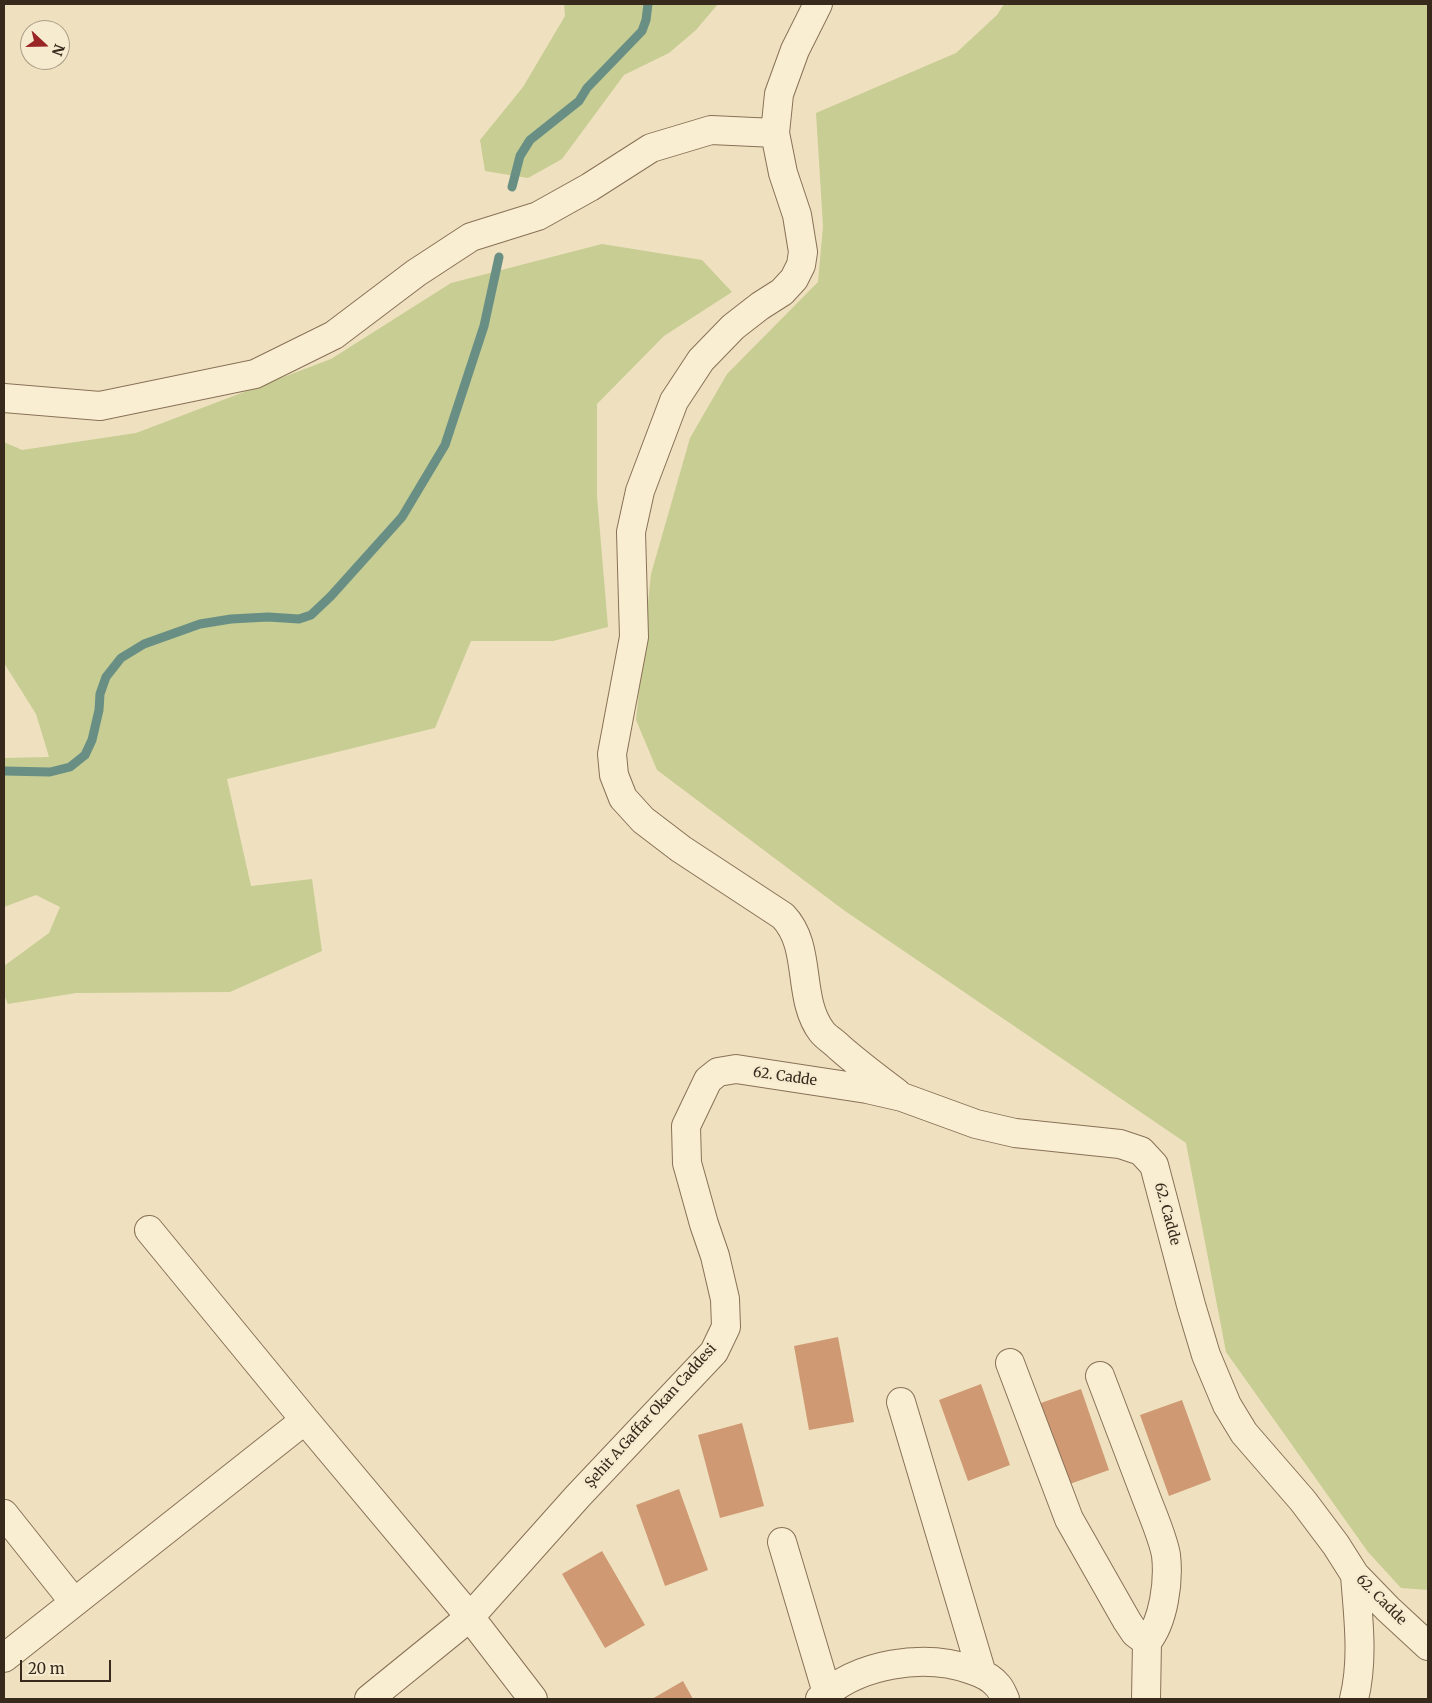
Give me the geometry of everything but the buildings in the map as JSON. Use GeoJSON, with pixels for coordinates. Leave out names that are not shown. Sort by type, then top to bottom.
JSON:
{"type":"FeatureCollection","features":[{"type":"Feature","properties":{"kind":"street"},"geometry":{"type":"LineString","coordinates":[[818,4],[795,50],[779,94],[775,133],[783,173],[797,215],[803,252],[801,265],[794,279],[782,292],[733,327],[701,360],[674,401],[640,491],[632,532],[634,636],[612,754],[614,775],[623,798],[643,820],[682,849],[783,916],[792,926],[797,937],[805,970],[812,1012],[822,1032],[902,1097]]}},
{"type":"Feature","properties":{"kind":"street"},"geometry":{"type":"LineString","coordinates":[[4,398],[100,406],[255,374],[334,335],[416,273],[471,237],[538,216],[590,187],[651,148],[711,130],[775,133]]}},
{"type":"Feature","properties":{"kind":"street","name":"62. Cadde"},"geometry":{"type":"LineString","coordinates":[[708,1080],[718,1072],[736,1070],[867,1089],[902,1097],[976,1124],[1015,1133],[1120,1144],[1141,1151],[1154,1166],[1206,1355],[1226,1405],[1244,1433],[1303,1501],[1355,1575],[1388,1610],[1428,1646]]}},
{"type":"Feature","properties":{"kind":"street","name":"Şehit A.Gaffar Okan Caddesi"},"geometry":{"type":"LineString","coordinates":[[370,1699],[470,1617],[578,1496],[714,1352],[726,1326],[725,1298],[715,1256],[687,1162],[686,1126],[708,1080]]}},
{"type":"Feature","properties":{"kind":"street"},"geometry":{"type":"LineString","coordinates":[[149,1230],[304,1420],[470,1617],[533,1699]]}},
{"type":"Feature","properties":{"kind":"street"},"geometry":{"type":"LineString","coordinates":[[1010,1363],[1069,1519],[1127,1621],[1135,1633],[1147,1642]]}},
{"type":"Feature","properties":{"kind":"street"},"geometry":{"type":"LineString","coordinates":[[1100,1376],[1166,1554],[1166,1587],[1162,1612],[1153,1635],[1147,1642],[1146,1699]]}},
{"type":"Feature","properties":{"kind":"street"},"geometry":{"type":"LineString","coordinates":[[901,1402],[982,1674]]}},
{"type":"Feature","properties":{"kind":"street"},"geometry":{"type":"LineString","coordinates":[[4,1658],[304,1420]]}},
{"type":"Feature","properties":{"kind":"street"},"geometry":{"type":"LineString","coordinates":[[4,1514],[74,1602]]}},
{"type":"Feature","properties":{"kind":"street"},"geometry":{"type":"LineString","coordinates":[[782,1542],[823,1696],[847,1679],[878,1668],[926,1661],[958,1665],[982,1674],[998,1685],[1005,1699]]}},
{"type":"Feature","properties":{"kind":"street"},"geometry":{"type":"LineString","coordinates":[[1354,1699],[1360,1641],[1355,1575]]}},
{"type":"Feature","properties":{"kind":"green space"},"geometry":{"type":"Polygon","coordinates":[[[564,4],[718,4],[696,30],[669,53],[624,75],[562,159],[528,178],[485,171],[480,140],[523,87],[565,16],[564,4]]]}},
{"type":"Feature","properties":{"kind":"green space"},"geometry":{"type":"Polygon","coordinates":[[[1004,4],[1428,4],[1428,1590],[1401,1588],[1368,1552],[1226,1352],[1186,1143],[845,911],[657,770],[636,720],[651,574],[690,438],[727,374],[818,282],[823,226],[816,113],[956,53],[997,15],[1004,4]]]}},
{"type":"Feature","properties":{"kind":"green space"},"geometry":{"type":"Polygon","coordinates":[[[602,244],[702,260],[732,292],[664,336],[597,404],[597,496],[608,627],[553,641],[471,641],[435,728],[227,779],[251,886],[312,879],[322,951],[230,992],[76,993],[8,1004],[4,995],[4,966],[49,933],[60,907],[36,895],[4,907],[4,758],[49,757],[36,714],[4,663],[4,442],[22,450],[136,433],[331,359],[451,283],[602,244]]]}},
{"type":"Feature","properties":{"kind":"waterway"},"geometry":{"type":"LineString","coordinates":[[512,187],[520,156],[530,140],[579,101],[587,88],[642,31],[646,20],[648,4]]}},
{"type":"Feature","properties":{"kind":"waterway"},"geometry":{"type":"LineString","coordinates":[[4,771],[50,772],[70,767],[85,755],[92,740],[99,710],[100,694],[106,677],[121,658],[144,644],[200,624],[231,619],[268,617],[299,619],[311,615],[331,596],[402,517],[445,445],[484,326],[499,257]]}}]}
